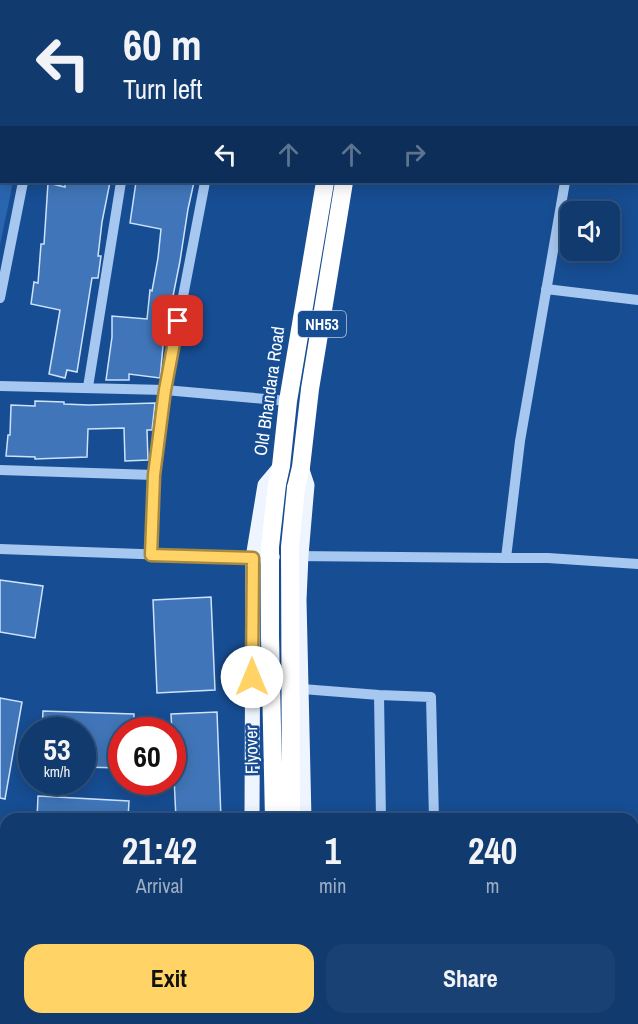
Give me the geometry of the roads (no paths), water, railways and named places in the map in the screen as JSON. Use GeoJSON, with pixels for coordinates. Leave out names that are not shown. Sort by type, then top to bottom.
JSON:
{"type":"FeatureCollection","features":[{"type":"Feature","properties":{"kind":"highway","name":"Old Bhandara Road"},"geometry":{"type":"LineString","coordinates":[[281,466],[288,401],[336,183]]}},
{"type":"Feature","properties":{"kind":"highway","name":"NH53"},"geometry":{"type":"LineString","coordinates":[[291,813],[290,548],[336,183]]}},
{"type":"Feature","properties":{"kind":"highway","name":"Flyover"},"geometry":{"type":"LineString","coordinates":[[274,813],[270,558],[277,484],[281,466]]}},
{"type":"Feature","properties":{"kind":"main road","name":"Old Bhandara Road"},"geometry":{"type":"LineString","coordinates":[[252,813],[253,558],[265,485],[281,466]]}},
{"type":"Feature","properties":{"kind":"main road","name":"NH53"},"geometry":{"type":"LineString","coordinates":[[301,467],[308,484],[299,600],[304,813]]}},
{"type":"Feature","properties":{"kind":"street"},"geometry":{"type":"LineString","coordinates":[[0,298],[23,183]]}},
{"type":"Feature","properties":{"kind":"street"},"geometry":{"type":"LineString","coordinates":[[88,387],[121,183]]}},
{"type":"Feature","properties":{"kind":"street"},"geometry":{"type":"LineString","coordinates":[[151,555],[154,475],[165,390],[205,183]]}},
{"type":"Feature","properties":{"kind":"street"},"geometry":{"type":"LineString","coordinates":[[506,558],[520,441],[565,183]]}},
{"type":"Feature","properties":{"kind":"street"},"geometry":{"type":"LineString","coordinates":[[546,289],[638,300]]}},
{"type":"Feature","properties":{"kind":"street"},"geometry":{"type":"LineString","coordinates":[[0,386],[165,390],[288,401]]}},
{"type":"Feature","properties":{"kind":"street"},"geometry":{"type":"LineString","coordinates":[[0,470],[154,475]]}},
{"type":"Feature","properties":{"kind":"street"},"geometry":{"type":"LineString","coordinates":[[0,549],[253,558],[301,555],[548,558],[638,564]]}},
{"type":"Feature","properties":{"kind":"street"},"geometry":{"type":"LineString","coordinates":[[302,689],[431,697],[434,813]]}},
{"type":"Feature","properties":{"kind":"street"},"geometry":{"type":"LineString","coordinates":[[378,695],[381,813]]}}]}
